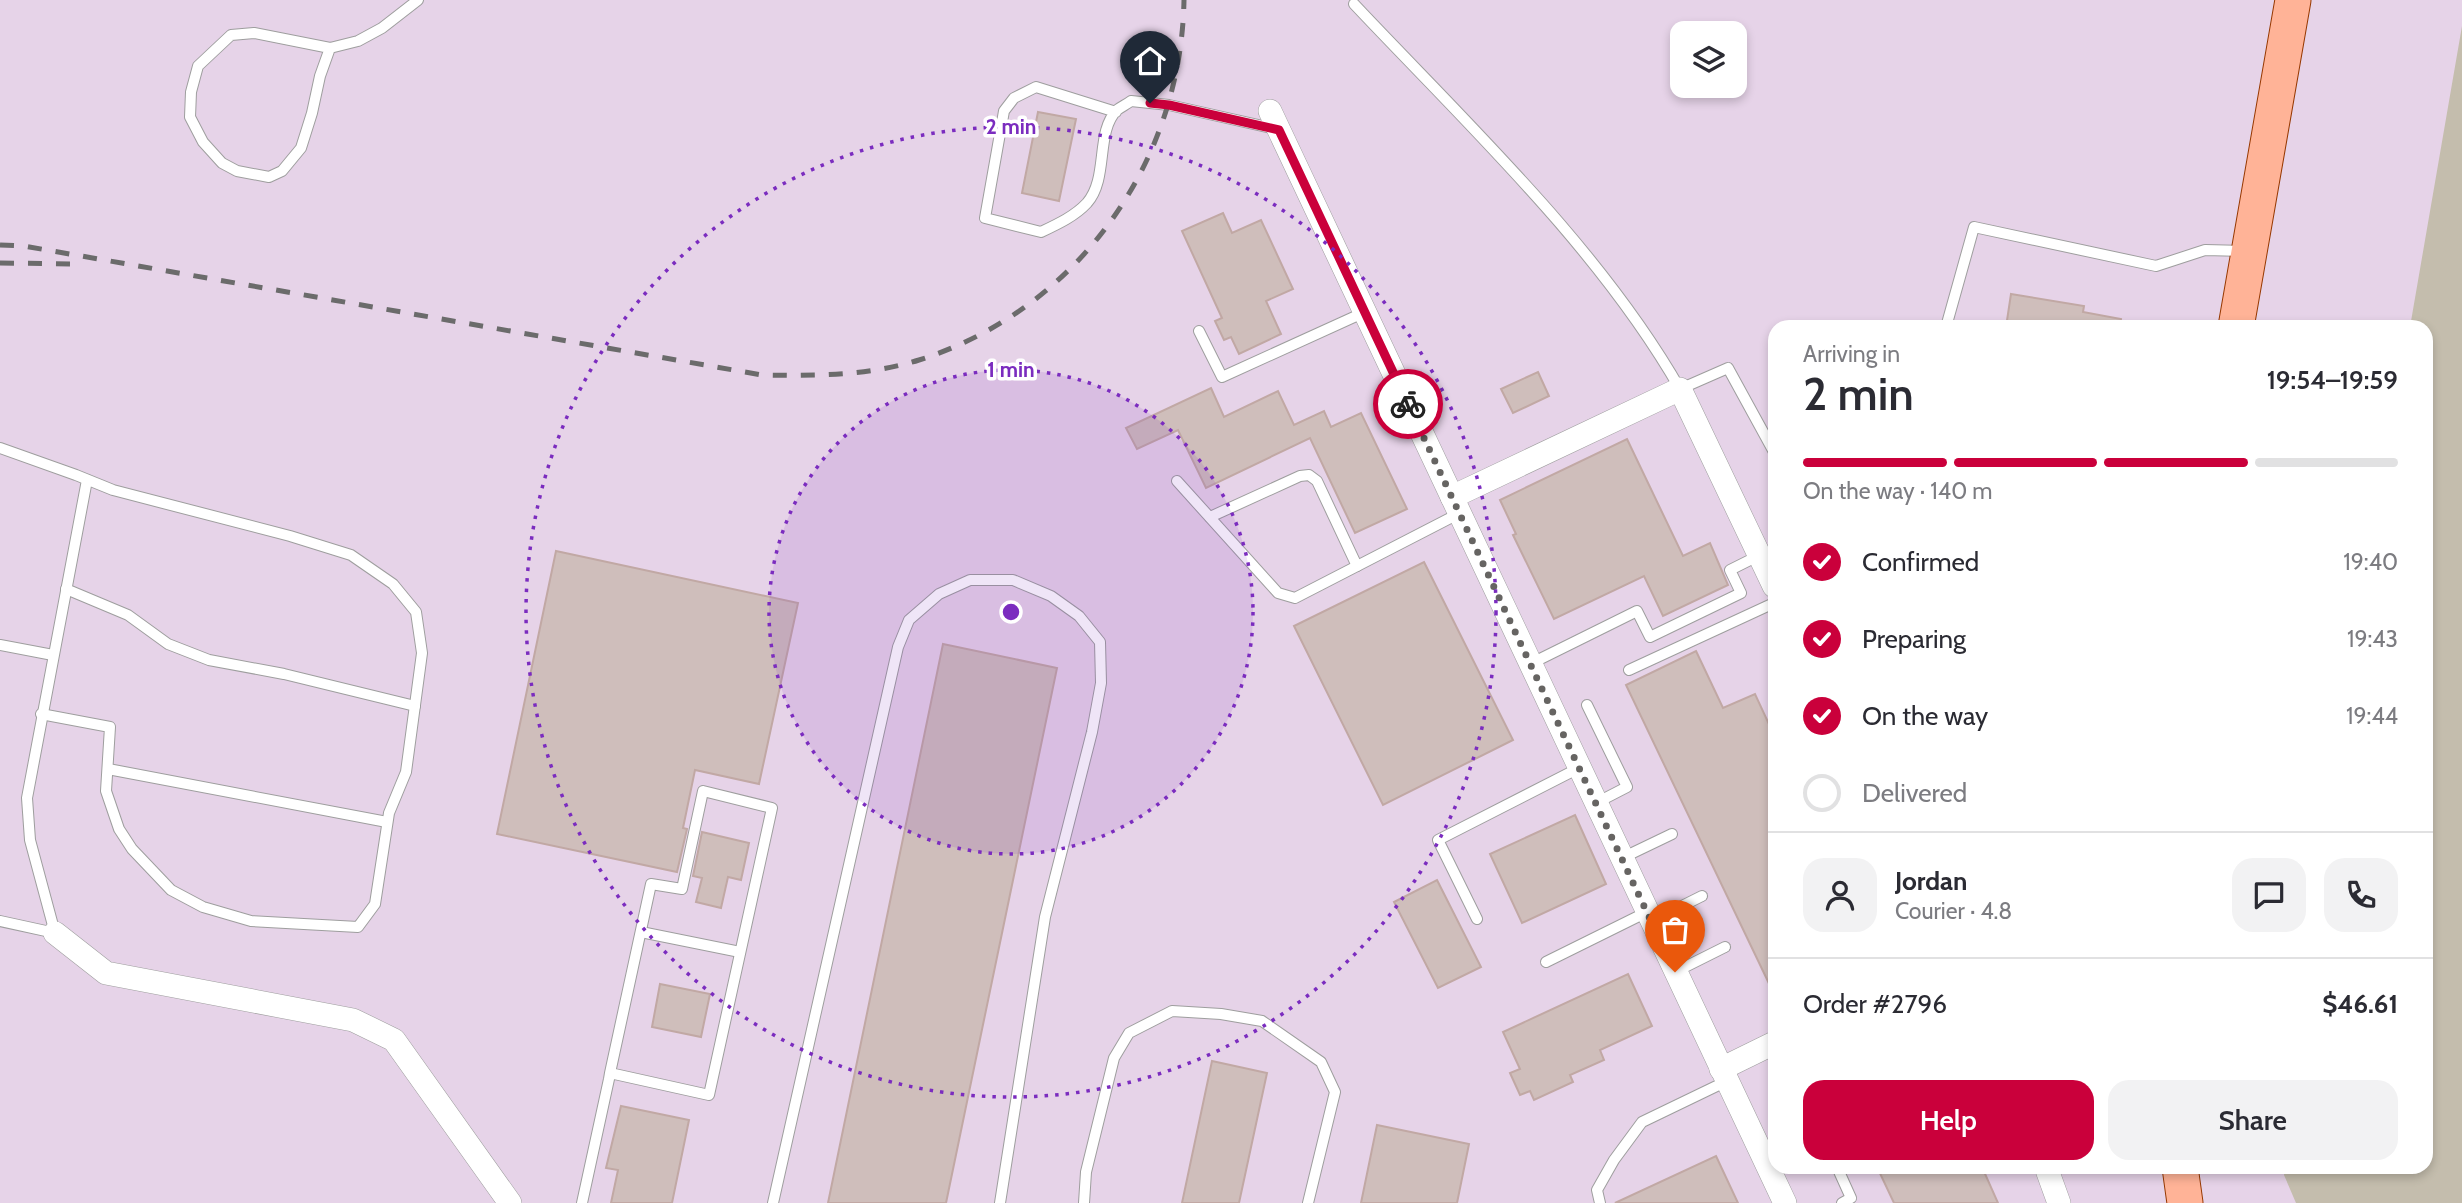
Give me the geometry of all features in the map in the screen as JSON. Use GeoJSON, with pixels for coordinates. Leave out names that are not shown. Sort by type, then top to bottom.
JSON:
{"type":"FeatureCollection","features":[{"type":"Feature","properties":{"kind":"main road"},"geometry":{"type":"LineString","coordinates":[[2237,320],[2293,0]]}},
{"type":"Feature","properties":{"kind":"main road"},"geometry":{"type":"LineString","coordinates":[[2180,1174],[2185,1203]]}},
{"type":"Feature","properties":{"kind":"street"},"geometry":{"type":"LineString","coordinates":[[1275,120],[1768,1167]]}},
{"type":"Feature","properties":{"kind":"street"},"geometry":{"type":"LineString","coordinates":[[1456,505],[1679,389],[1768,573]]}},
{"type":"Feature","properties":{"kind":"street"},"geometry":{"type":"LineString","coordinates":[[55,933],[106,973],[353,1020],[394,1040],[510,1203]]}},
{"type":"Feature","properties":{"kind":"street"},"geometry":{"type":"LineString","coordinates":[[1724,1075],[1768,1047]]}},
{"type":"Feature","properties":{"kind":"street"},"geometry":{"type":"LineString","coordinates":[[1771,1174],[1785,1203]]}},
{"type":"Feature","properties":{"kind":"street"},"geometry":{"type":"LineString","coordinates":[[2049,1174],[2059,1203]]}},
{"type":"Feature","properties":{"kind":"lane"},"geometry":{"type":"LineString","coordinates":[[330,48],[300,148],[282,172],[270,177],[237,171],[222,163],[203,142],[190,117],[191,92],[198,66],[231,35],[254,33],[330,48],[358,41],[382,28],[418,0]]}},
{"type":"Feature","properties":{"kind":"lane"},"geometry":{"type":"LineString","coordinates":[[1354,4],[1562,226],[1657,349],[1679,389],[1725,368],[1730,369],[1768,441]]}},
{"type":"Feature","properties":{"kind":"lane"},"geometry":{"type":"LineString","coordinates":[[1116,112],[1036,87],[1014,98],[1004,111],[985,218],[1041,232],[1077,212],[1090,201],[1098,182],[1107,131],[1116,112],[1131,101],[1275,120]]}},
{"type":"Feature","properties":{"kind":"lane"},"geometry":{"type":"LineString","coordinates":[[1948,320],[1974,227],[2156,266],[2205,250],[2249,251]]}},
{"type":"Feature","properties":{"kind":"lane"},"geometry":{"type":"LineString","coordinates":[[1199,331],[1222,377],[1365,312]]}},
{"type":"Feature","properties":{"kind":"lane"},"geometry":{"type":"LineString","coordinates":[[0,448],[113,490],[290,536],[351,555],[393,584],[416,612],[422,653],[406,772],[388,813],[375,904],[358,927],[251,921],[203,907],[171,890],[132,849],[119,829],[106,792],[110,727],[41,715]]}},
{"type":"Feature","properties":{"kind":"lane"},"geometry":{"type":"LineString","coordinates":[[1210,517],[1300,476],[1309,475],[1318,481],[1357,566]]}},
{"type":"Feature","properties":{"kind":"lane"},"geometry":{"type":"LineString","coordinates":[[0,921],[55,933],[30,840],[27,798],[87,480]]}},
{"type":"Feature","properties":{"kind":"lane"},"geometry":{"type":"LineString","coordinates":[[1177,481],[1278,593],[1295,598],[1357,566],[1456,505]]}},
{"type":"Feature","properties":{"kind":"lane"},"geometry":{"type":"LineString","coordinates":[[1531,664],[1637,611],[1650,638],[1741,593],[1730,570],[1760,555]]}},
{"type":"Feature","properties":{"kind":"lane"},"geometry":{"type":"LineString","coordinates":[[772,1203],[898,647],[909,620],[939,594],[970,580],[1013,580],[1051,596],[1079,617],[1100,642],[1101,683],[1092,732],[1045,917],[1000,1203]]}},
{"type":"Feature","properties":{"kind":"lane"},"geometry":{"type":"LineString","coordinates":[[66,589],[128,615],[168,644],[209,660],[296,677],[415,706]]}},
{"type":"Feature","properties":{"kind":"lane"},"geometry":{"type":"LineString","coordinates":[[1629,670],[1768,606]]}},
{"type":"Feature","properties":{"kind":"lane"},"geometry":{"type":"LineString","coordinates":[[0,645],[53,655]]}},
{"type":"Feature","properties":{"kind":"lane"},"geometry":{"type":"LineString","coordinates":[[1587,705],[1627,787],[1596,803]]}},
{"type":"Feature","properties":{"kind":"lane"},"geometry":{"type":"LineString","coordinates":[[1477,919],[1438,841],[1579,768]]}},
{"type":"Feature","properties":{"kind":"lane"},"geometry":{"type":"LineString","coordinates":[[108,769],[387,822]]}},
{"type":"Feature","properties":{"kind":"lane"},"geometry":{"type":"LineString","coordinates":[[582,1203],[610,1073],[641,932],[651,884],[682,890],[703,792],[772,808],[709,1095],[610,1073]]}},
{"type":"Feature","properties":{"kind":"lane"},"geometry":{"type":"LineString","coordinates":[[1622,858],[1672,834]]}},
{"type":"Feature","properties":{"kind":"lane"},"geometry":{"type":"LineString","coordinates":[[1546,962],[1702,896]]}},
{"type":"Feature","properties":{"kind":"lane"},"geometry":{"type":"LineString","coordinates":[[641,932],[740,953]]}},
{"type":"Feature","properties":{"kind":"lane"},"geometry":{"type":"LineString","coordinates":[[1675,972],[1725,947]]}},
{"type":"Feature","properties":{"kind":"lane"},"geometry":{"type":"LineString","coordinates":[[1084,1203],[1086,1172],[1114,1058],[1129,1033],[1172,1012],[1221,1014],[1262,1021],[1321,1062],[1335,1092],[1308,1203]]}},
{"type":"Feature","properties":{"kind":"lane"},"geometry":{"type":"LineString","coordinates":[[1600,1203],[1597,1190],[1614,1160],[1642,1122],[1724,1075]]}},
{"type":"Feature","properties":{"kind":"lane"},"geometry":{"type":"LineString","coordinates":[[1840,1174],[1852,1198],[1842,1203]]}},
{"type":"Feature","properties":{"kind":"shaded area"},"geometry":{"type":"Polygon","coordinates":[[[0,0],[2462,0],[2462,1203],[0,1203],[0,0]]]}},
{"type":"Feature","properties":{"kind":"shaded area"},"geometry":{"type":"Polygon","coordinates":[[[2462,26],[2462,1203],[2296,1203],[2284,1174],[2433,1174],[2433,320],[2411,320],[2462,26]]]}},
{"type":"Feature","properties":{"kind":"building"},"geometry":{"type":"Polygon","coordinates":[[[1038,112],[1076,119],[1059,201],[1022,193],[1038,112]]]}},
{"type":"Feature","properties":{"kind":"building"},"geometry":{"type":"Polygon","coordinates":[[[1223,213],[1232,233],[1261,220],[1293,289],[1266,301],[1281,334],[1239,354],[1231,337],[1224,340],[1215,321],[1222,318],[1182,231],[1223,213]]]}},
{"type":"Feature","properties":{"kind":"building"},"geometry":{"type":"Polygon","coordinates":[[[2011,294],[2084,306],[2083,312],[2121,319],[2121,320],[2007,320],[2011,294]]]}},
{"type":"Feature","properties":{"kind":"building"},"geometry":{"type":"Polygon","coordinates":[[[1538,372],[1549,396],[1513,413],[1501,389],[1538,372]]]}},
{"type":"Feature","properties":{"kind":"building"},"geometry":{"type":"Polygon","coordinates":[[[1211,388],[1224,417],[1278,391],[1294,425],[1324,411],[1331,427],[1361,413],[1407,509],[1355,533],[1310,438],[1206,488],[1178,430],[1137,449],[1126,428],[1211,388]]]}},
{"type":"Feature","properties":{"kind":"building"},"geometry":{"type":"Polygon","coordinates":[[[1627,439],[1683,556],[1710,543],[1728,585],[1663,616],[1644,576],[1554,619],[1513,535],[1516,534],[1500,500],[1627,439]]]}},
{"type":"Feature","properties":{"kind":"building"},"geometry":{"type":"Polygon","coordinates":[[[556,551],[798,603],[759,784],[695,770],[683,828],[687,829],[677,872],[497,834],[556,551]]]}},
{"type":"Feature","properties":{"kind":"building"},"geometry":{"type":"Polygon","coordinates":[[[1424,562],[1513,740],[1383,805],[1294,626],[1424,562]]]}},
{"type":"Feature","properties":{"kind":"building"},"geometry":{"type":"Polygon","coordinates":[[[943,644],[1057,668],[946,1203],[828,1203],[943,644]]]}},
{"type":"Feature","properties":{"kind":"building"},"geometry":{"type":"Polygon","coordinates":[[[1696,651],[1723,708],[1755,694],[1768,722],[1768,981],[1626,685],[1696,651]]]}},
{"type":"Feature","properties":{"kind":"building"},"geometry":{"type":"Polygon","coordinates":[[[1575,815],[1606,884],[1522,923],[1490,854],[1575,815]]]}},
{"type":"Feature","properties":{"kind":"building"},"geometry":{"type":"Polygon","coordinates":[[[702,832],[749,843],[741,880],[728,877],[721,908],[696,902],[702,878],[693,876],[702,832]]]}},
{"type":"Feature","properties":{"kind":"building"},"geometry":{"type":"Polygon","coordinates":[[[1437,880],[1481,967],[1438,988],[1394,902],[1437,880]]]}},
{"type":"Feature","properties":{"kind":"building"},"geometry":{"type":"Polygon","coordinates":[[[1628,974],[1652,1026],[1600,1050],[1604,1060],[1570,1075],[1573,1082],[1534,1100],[1530,1091],[1520,1095],[1510,1073],[1520,1069],[1503,1032],[1628,974]]]}},
{"type":"Feature","properties":{"kind":"building"},"geometry":{"type":"Polygon","coordinates":[[[660,984],[710,994],[701,1037],[652,1027],[660,984]]]}},
{"type":"Feature","properties":{"kind":"building"},"geometry":{"type":"Polygon","coordinates":[[[1212,1061],[1267,1073],[1239,1203],[1182,1203],[1212,1061]]]}},
{"type":"Feature","properties":{"kind":"building"},"geometry":{"type":"Polygon","coordinates":[[[621,1106],[689,1120],[672,1203],[611,1203],[618,1170],[606,1168],[621,1106]]]}},
{"type":"Feature","properties":{"kind":"building"},"geometry":{"type":"Polygon","coordinates":[[[1377,1125],[1469,1144],[1457,1203],[1361,1203],[1377,1125]]]}},
{"type":"Feature","properties":{"kind":"building"},"geometry":{"type":"Polygon","coordinates":[[[1716,1156],[1738,1203],[1615,1203],[1716,1156]]]}},
{"type":"Feature","properties":{"kind":"building"},"geometry":{"type":"Polygon","coordinates":[[[1880,1174],[1985,1174],[1998,1203],[1894,1203],[1880,1174]]]}},
{"type":"Feature","properties":{"kind":"railway"},"geometry":{"type":"LineString","coordinates":[[0,245],[24,246],[762,375],[841,374],[900,365],[976,337],[1027,306],[1071,267],[1110,223],[1140,173],[1164,118],[1178,61],[1184,0]]}},
{"type":"Feature","properties":{"kind":"railway"},"geometry":{"type":"LineString","coordinates":[[0,263],[77,264]]}},
{"type":"Feature","properties":{"kind":"way so far"},"geometry":{"type":"LineString","coordinates":[[1408,404],[1675,972]]}},
{"type":"Feature","properties":{"kind":"route"},"geometry":{"type":"LineString","coordinates":[[1150,103],[1279,130],[1408,404]]}}]}
